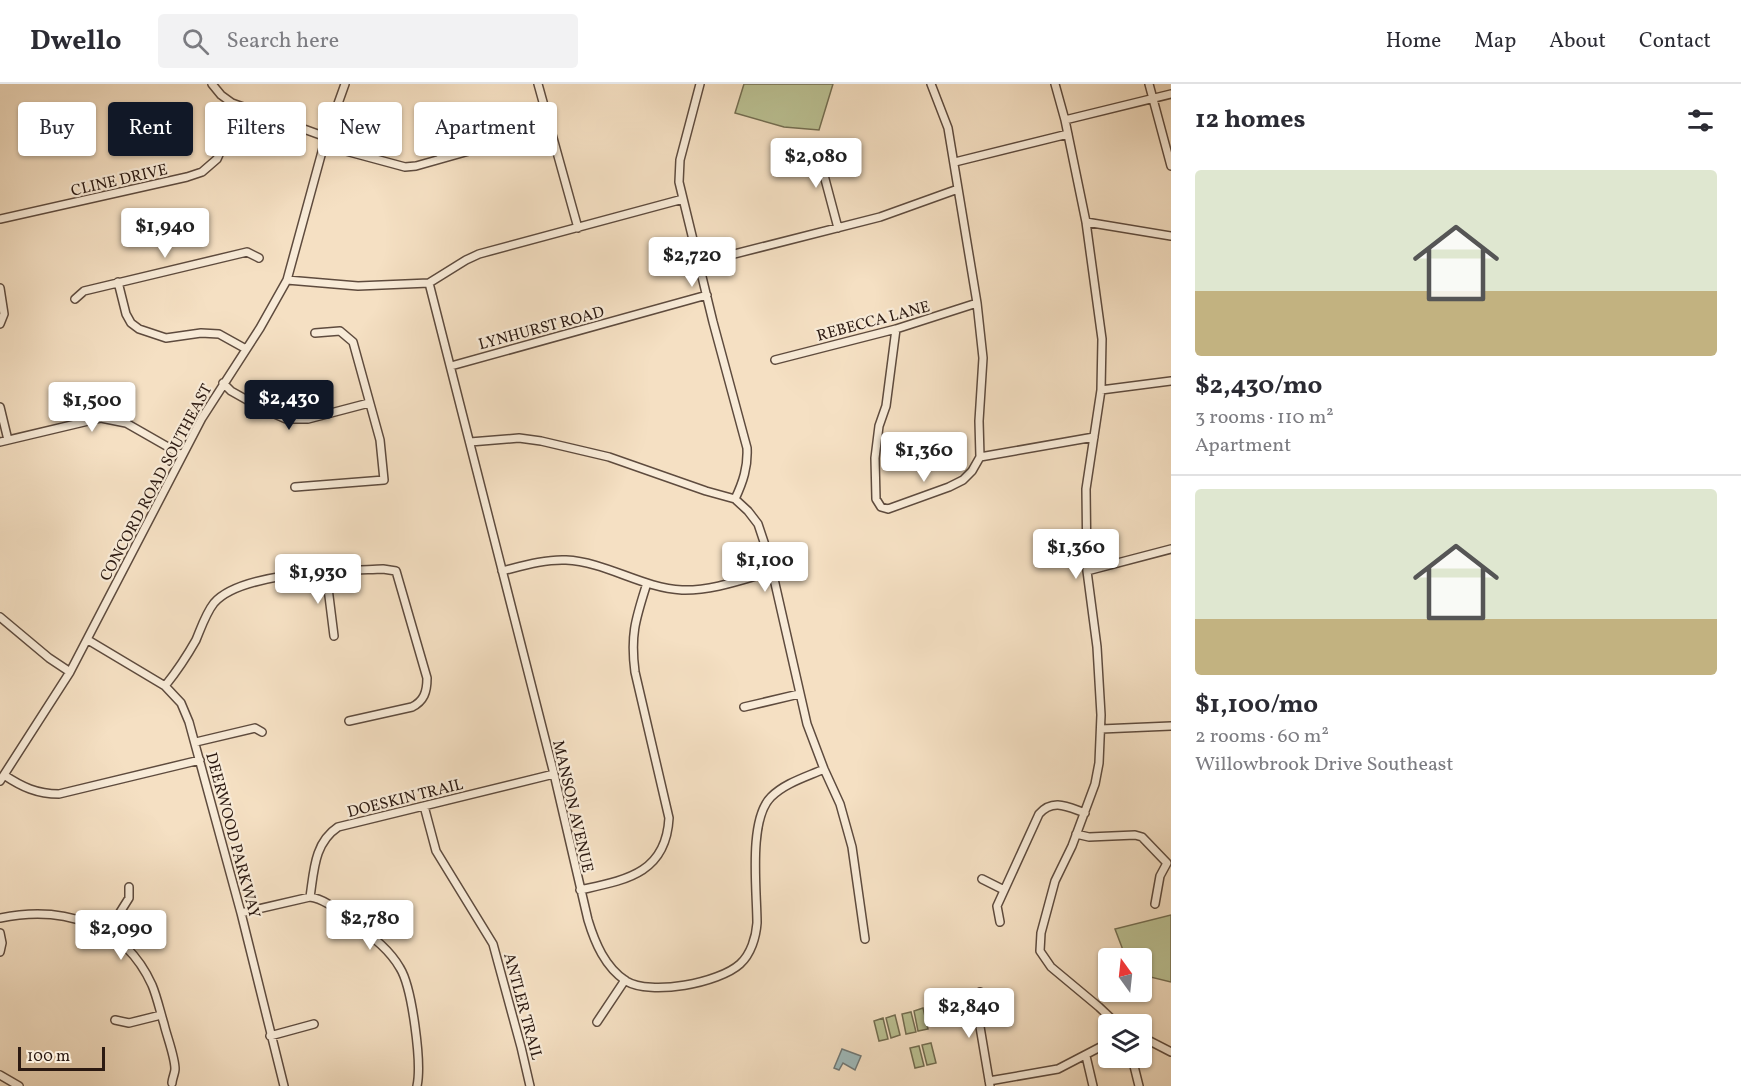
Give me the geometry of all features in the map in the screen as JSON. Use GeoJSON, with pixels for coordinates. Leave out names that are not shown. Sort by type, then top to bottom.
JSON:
{"type":"FeatureCollection","features":[{"type":"Feature","properties":{"kind":"street"},"geometry":{"type":"LineString","coordinates":[[212,84],[231,102]]}},
{"type":"Feature","properties":{"kind":"street","name":"CONCORD ROAD SOUTHEAST"},"geometry":{"type":"LineString","coordinates":[[339,102],[345,84]]}},
{"type":"Feature","properties":{"kind":"street"},"geometry":{"type":"LineString","coordinates":[[538,84],[543,102]]}},
{"type":"Feature","properties":{"kind":"street"},"geometry":{"type":"LineString","coordinates":[[700,84],[680,160],[680,182],[747,448],[748,463],[735,499]]}},
{"type":"Feature","properties":{"kind":"street"},"geometry":{"type":"LineString","coordinates":[[896,329],[886,406],[879,426],[875,456],[876,499],[881,507],[888,509],[950,488],[972,471],[980,457],[979,421],[983,358],[977,303],[948,128],[931,84]]}},
{"type":"Feature","properties":{"kind":"street"},"geometry":{"type":"LineString","coordinates":[[1055,84],[1065,120],[1086,222],[1102,339],[1101,390],[1086,489],[1087,571],[1097,647],[1101,729],[1099,764],[1085,813],[1050,897],[1041,933],[1040,951],[1051,967],[1106,1014]]}},
{"type":"Feature","properties":{"kind":"street"},"geometry":{"type":"LineString","coordinates":[[1149,84],[1171,166]]}},
{"type":"Feature","properties":{"kind":"street"},"geometry":{"type":"LineString","coordinates":[[1065,120],[1171,94]]}},
{"type":"Feature","properties":{"kind":"street"},"geometry":{"type":"LineString","coordinates":[[955,162],[1068,134]]}},
{"type":"Feature","properties":{"kind":"street"},"geometry":{"type":"LineString","coordinates":[[801,144],[821,164],[838,228]]}},
{"type":"Feature","properties":{"kind":"street"},"geometry":{"type":"LineString","coordinates":[[557,153],[578,228]]}},
{"type":"Feature","properties":{"kind":"street","name":"CLINE DRIVE"},"geometry":{"type":"LineString","coordinates":[[0,219],[202,172],[218,156]]}},
{"type":"Feature","properties":{"kind":"street","name":"CONCORD ROAD SOUTHEAST"},"geometry":{"type":"LineString","coordinates":[[2,778],[70,672],[182,455],[223,383],[287,280],[321,156]]}},
{"type":"Feature","properties":{"kind":"street"},"geometry":{"type":"LineString","coordinates":[[364,156],[405,167],[416,166],[445,156]]}},
{"type":"Feature","properties":{"kind":"street"},"geometry":{"type":"LineString","coordinates":[[699,263],[880,217],[958,189]]}},
{"type":"Feature","properties":{"kind":"street"},"geometry":{"type":"LineString","coordinates":[[287,280],[358,286],[429,282],[479,254],[683,199]]}},
{"type":"Feature","properties":{"kind":"street"},"geometry":{"type":"LineString","coordinates":[[1086,222],[1171,236]]}},
{"type":"Feature","properties":{"kind":"street"},"geometry":{"type":"LineString","coordinates":[[75,299],[84,291],[247,252],[259,258]]}},
{"type":"Feature","properties":{"kind":"street"},"geometry":{"type":"LineString","coordinates":[[118,282],[126,314],[131,323],[139,329],[166,338],[201,333],[219,334],[246,349]]}},
{"type":"Feature","properties":{"kind":"street","name":"MANSON AVENUE"},"geometry":{"type":"LineString","coordinates":[[429,282],[554,774],[580,891],[595,943],[603,958],[626,980]]}},
{"type":"Feature","properties":{"kind":"street"},"geometry":{"type":"LineString","coordinates":[[0,288],[4,314],[0,324]]}},
{"type":"Feature","properties":{"kind":"street","name":"LYNHURST ROAD"},"geometry":{"type":"LineString","coordinates":[[451,366],[707,295]]}},
{"type":"Feature","properties":{"kind":"street","name":"REBECCA LANE"},"geometry":{"type":"LineString","coordinates":[[775,360],[896,329],[977,303]]}},
{"type":"Feature","properties":{"kind":"street"},"geometry":{"type":"LineString","coordinates":[[295,487],[384,480],[380,440],[353,342],[340,331],[315,333]]}},
{"type":"Feature","properties":{"kind":"street"},"geometry":{"type":"LineString","coordinates":[[1101,390],[1171,381]]}},
{"type":"Feature","properties":{"kind":"street"},"geometry":{"type":"LineString","coordinates":[[223,383],[231,391],[263,409],[286,418],[308,418],[369,403]]}},
{"type":"Feature","properties":{"kind":"street"},"geometry":{"type":"LineString","coordinates":[[0,407],[8,440]]}},
{"type":"Feature","properties":{"kind":"street"},"geometry":{"type":"LineString","coordinates":[[0,442],[101,418],[126,423],[182,455]]}},
{"type":"Feature","properties":{"kind":"street"},"geometry":{"type":"LineString","coordinates":[[980,457],[1094,437]]}},
{"type":"Feature","properties":{"kind":"street"},"geometry":{"type":"LineString","coordinates":[[470,442],[519,438],[609,457],[735,499],[753,517],[762,532],[773,571],[807,724],[824,770],[840,804],[852,847],[866,939]]}},
{"type":"Feature","properties":{"kind":"street"},"geometry":{"type":"LineString","coordinates":[[1087,571],[1171,549]]}},
{"type":"Feature","properties":{"kind":"street"},"geometry":{"type":"LineString","coordinates":[[502,571],[544,562],[579,561],[647,582],[680,590],[691,590],[726,584],[773,571]]}},
{"type":"Feature","properties":{"kind":"street"},"geometry":{"type":"LineString","coordinates":[[165,686],[195,641],[213,604],[224,593],[237,586],[293,575],[383,569],[396,571],[427,678],[427,688],[420,702],[412,707],[349,721]]}},
{"type":"Feature","properties":{"kind":"street"},"geometry":{"type":"LineString","coordinates":[[326,572],[334,636]]}},
{"type":"Feature","properties":{"kind":"street"},"geometry":{"type":"LineString","coordinates":[[580,891],[637,875],[661,852],[668,835],[669,818],[635,672],[633,654],[633,629],[647,582]]}},
{"type":"Feature","properties":{"kind":"street"},"geometry":{"type":"LineString","coordinates":[[1,620],[70,672]]}},
{"type":"Feature","properties":{"kind":"street","name":"DEERWOOD PARKWAY"},"geometry":{"type":"LineString","coordinates":[[88,640],[165,686],[181,703],[196,741],[284,1086]]}},
{"type":"Feature","properties":{"kind":"street"},"geometry":{"type":"LineString","coordinates":[[744,707],[799,694]]}},
{"type":"Feature","properties":{"kind":"street"},"geometry":{"type":"LineString","coordinates":[[1101,729],[1171,726]]}},
{"type":"Feature","properties":{"kind":"street"},"geometry":{"type":"LineString","coordinates":[[196,741],[255,728],[262,732]]}},
{"type":"Feature","properties":{"kind":"street"},"geometry":{"type":"LineString","coordinates":[[2,778],[43,794],[59,794],[200,760]]}},
{"type":"Feature","properties":{"kind":"street"},"geometry":{"type":"LineString","coordinates":[[597,1022],[626,980],[648,987],[678,986],[729,972],[742,962],[756,936],[756,839],[758,819],[763,807],[769,798],[780,790],[824,770]]}},
{"type":"Feature","properties":{"kind":"street","name":"DOESKIN TRAIL"},"geometry":{"type":"LineString","coordinates":[[310,897],[319,848],[331,832],[338,827],[554,774]]}},
{"type":"Feature","properties":{"kind":"street"},"geometry":{"type":"LineString","coordinates":[[1000,922],[997,906],[1039,814],[1043,809],[1059,804],[1085,813]]}},
{"type":"Feature","properties":{"kind":"street","name":"ANTLER TRAIL"},"geometry":{"type":"LineString","coordinates":[[424,806],[436,851],[493,944],[516,1024],[530,1086]]}},
{"type":"Feature","properties":{"kind":"street"},"geometry":{"type":"LineString","coordinates":[[1076,834],[1089,837],[1135,835],[1142,837],[1169,862],[1160,876],[1155,904]]}},
{"type":"Feature","properties":{"kind":"street"},"geometry":{"type":"LineString","coordinates":[[982,879],[1004,890]]}},
{"type":"Feature","properties":{"kind":"street"},"geometry":{"type":"LineString","coordinates":[[107,933],[129,898],[129,887]]}},
{"type":"Feature","properties":{"kind":"street"},"geometry":{"type":"LineString","coordinates":[[241,913],[310,897],[330,905],[377,941],[401,969],[406,983],[417,1052],[419,1078],[417,1086]]}},
{"type":"Feature","properties":{"kind":"street"},"geometry":{"type":"LineString","coordinates":[[0,918],[28,913],[56,914],[84,921],[107,933],[129,951],[146,973],[155,993],[175,1070],[172,1083]]}},
{"type":"Feature","properties":{"kind":"street"},"geometry":{"type":"LineString","coordinates":[[0,933],[2,943],[0,952]]}},
{"type":"Feature","properties":{"kind":"street"},"geometry":{"type":"LineString","coordinates":[[980,992],[978,1015],[990,1084],[1048,1072],[1098,1049]]}},
{"type":"Feature","properties":{"kind":"street"},"geometry":{"type":"LineString","coordinates":[[115,1020],[129,1023],[161,1015]]}},
{"type":"Feature","properties":{"kind":"street"},"geometry":{"type":"LineString","coordinates":[[270,1036],[314,1024]]}},
{"type":"Feature","properties":{"kind":"street"},"geometry":{"type":"LineString","coordinates":[[1152,1042],[1171,1052]]}},
{"type":"Feature","properties":{"kind":"street"},"geometry":{"type":"LineString","coordinates":[[1086,1056],[1093,1086]]}},
{"type":"Feature","properties":{"kind":"street"},"geometry":{"type":"LineString","coordinates":[[1134,1068],[1139,1086]]}},
{"type":"Feature","properties":{"kind":"street"},"geometry":{"type":"LineString","coordinates":[[0,1075],[19,1086]]}},
{"type":"Feature","properties":{"kind":"green space"},"geometry":{"type":"Polygon","coordinates":[[[744,84],[833,84],[819,130],[784,127],[735,113],[744,84]]]}},
{"type":"Feature","properties":{"kind":"green space"},"geometry":{"type":"Polygon","coordinates":[[[1171,915],[1171,982],[1152,977],[1152,948],[1122,948],[1115,929],[1171,915]]]}},
{"type":"Feature","properties":{"kind":"green space"},"geometry":{"type":"Polygon","coordinates":[[[923,1008],[928,1029],[918,1031],[914,1011],[923,1008]]]}},
{"type":"Feature","properties":{"kind":"green space"},"geometry":{"type":"Polygon","coordinates":[[[911,1012],[916,1032],[906,1034],[902,1014],[911,1012]]]}},
{"type":"Feature","properties":{"kind":"green space"},"geometry":{"type":"Polygon","coordinates":[[[895,1015],[900,1035],[891,1038],[886,1018],[895,1015]]]}},
{"type":"Feature","properties":{"kind":"green space"},"geometry":{"type":"Polygon","coordinates":[[[883,1018],[888,1039],[879,1041],[874,1021],[883,1018]]]}},
{"type":"Feature","properties":{"kind":"green space"},"geometry":{"type":"Polygon","coordinates":[[[931,1043],[936,1063],[927,1065],[922,1045],[931,1043]]]}},
{"type":"Feature","properties":{"kind":"green space"},"geometry":{"type":"Polygon","coordinates":[[[919,1046],[924,1066],[915,1068],[910,1048],[919,1046]]]}},
{"type":"Feature","properties":{"kind":"water"},"geometry":{"type":"Polygon","coordinates":[[[842,1049],[861,1056],[855,1070],[843,1063],[839,1070],[834,1068],[842,1049]]]}}]}
